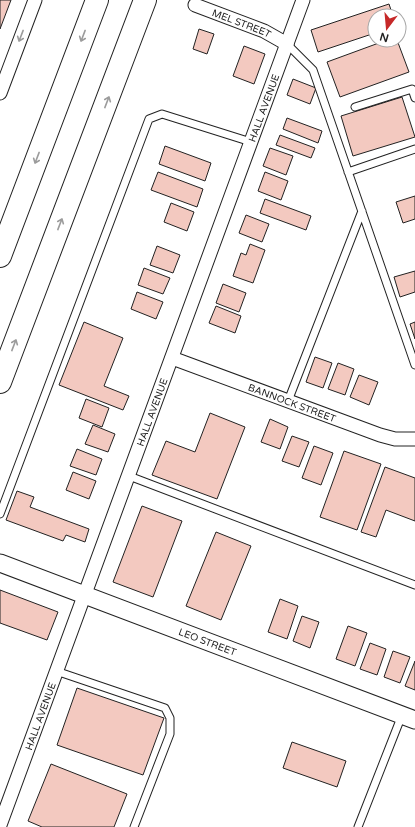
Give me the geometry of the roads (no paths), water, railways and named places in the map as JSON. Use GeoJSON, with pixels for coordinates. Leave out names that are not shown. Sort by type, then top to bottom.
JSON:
{"type":"FeatureCollection","features":[{"type":"Feature","properties":{"kind":"highway"},"geometry":{"type":"LineString","coordinates":[[0,256],[97,0]]}},
{"type":"Feature","properties":{"kind":"highway"},"geometry":{"type":"LineString","coordinates":[[0,382],[145,0]]}},
{"type":"Feature","properties":{"kind":"street"},"geometry":{"type":"LineString","coordinates":[[0,92],[35,0]]}},
{"type":"Feature","properties":{"kind":"street","name":"HALL AVENUE"},"geometry":{"type":"LineString","coordinates":[[0,824],[303,0]]}},
{"type":"Feature","properties":{"kind":"street","name":"MEL STREET"},"geometry":{"type":"LineString","coordinates":[[195,5],[264,32],[287,44]]}},
{"type":"Feature","properties":{"kind":"street","name":"BANNOCK STREET"},"geometry":{"type":"LineString","coordinates":[[172,358],[380,435],[395,438],[415,439]]}},
{"type":"Feature","properties":{"kind":"street","name":"LEO STREET"},"geometry":{"type":"LineString","coordinates":[[0,563],[85,594],[105,604],[408,718]]}},
{"type":"Feature","properties":{"kind":"lane"},"geometry":{"type":"LineString","coordinates":[[287,44],[313,70],[415,364]]}},
{"type":"Feature","properties":{"kind":"lane"},"geometry":{"type":"LineString","coordinates":[[355,107],[412,89],[415,98]]}},
{"type":"Feature","properties":{"kind":"lane"},"geometry":{"type":"LineString","coordinates":[[0,514],[149,119],[162,114],[252,142]]}},
{"type":"Feature","properties":{"kind":"lane"},"geometry":{"type":"LineString","coordinates":[[348,172],[415,149]]}},
{"type":"Feature","properties":{"kind":"lane"},"geometry":{"type":"LineString","coordinates":[[288,401],[362,211]]}},
{"type":"Feature","properties":{"kind":"lane"},"geometry":{"type":"LineString","coordinates":[[129,476],[415,585]]}},
{"type":"Feature","properties":{"kind":"lane"},"geometry":{"type":"LineString","coordinates":[[56,672],[165,708],[170,718],[170,734],[134,827]]}},
{"type":"Feature","properties":{"kind":"lane"},"geometry":{"type":"LineString","coordinates":[[358,827],[408,718]]}}]}
